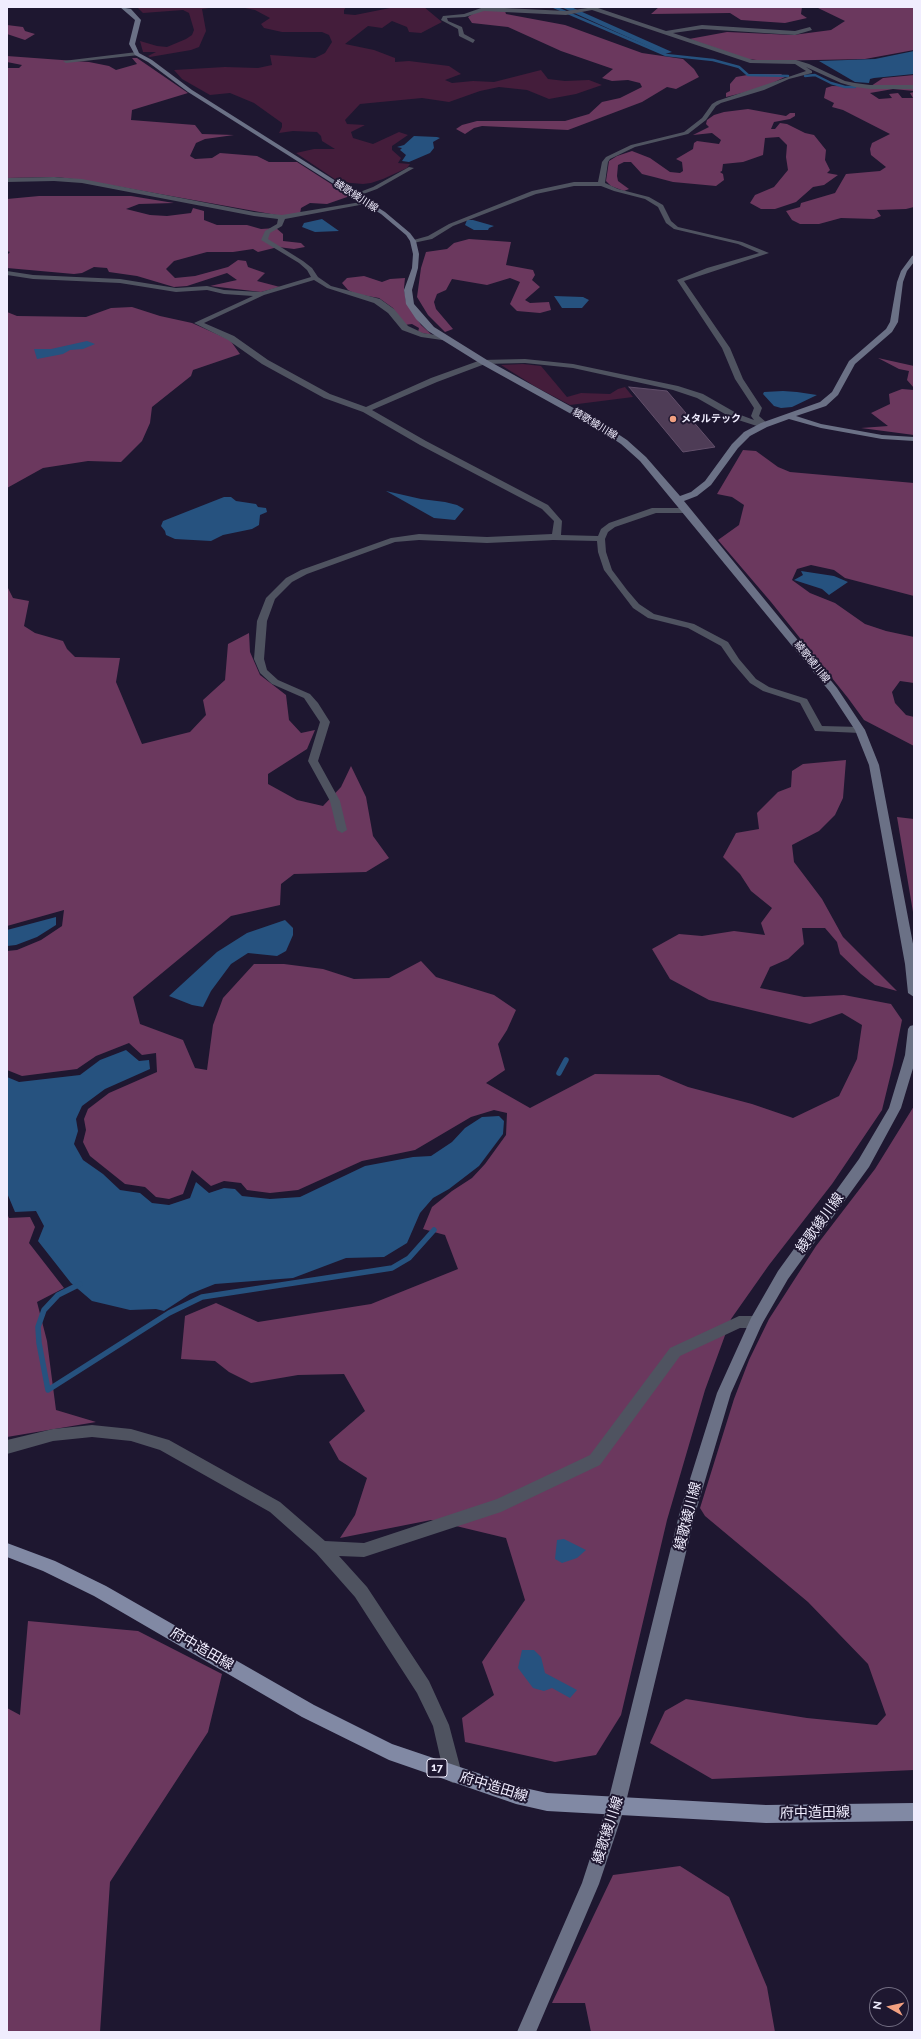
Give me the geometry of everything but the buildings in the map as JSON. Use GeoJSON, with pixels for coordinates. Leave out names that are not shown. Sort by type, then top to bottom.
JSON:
{"type":"FeatureCollection","features":[{"type":"Feature","properties":{"kind":"main road"},"geometry":{"type":"LineString","coordinates":[[123,7],[129,10],[138,20],[132,44],[137,54]]}},
{"type":"Feature","properties":{"kind":"main road","name":"綾歌綾川線"},"geometry":{"type":"LineString","coordinates":[[137,54],[150,61],[190,90],[355,195],[408,234],[413,241],[416,254],[415,268],[408,290],[410,304],[419,317],[446,339],[484,362],[603,428],[624,442],[643,459],[678,500],[834,690],[860,730],[874,765],[879,784],[911,964],[914,992]]}},
{"type":"Feature","properties":{"kind":"main road"},"geometry":{"type":"LineString","coordinates":[[678,500],[702,490],[741,439],[764,425],[791,417],[823,404],[835,393],[852,363],[889,330],[894,322],[900,282],[904,271],[914,256]]}},
{"type":"Feature","properties":{"kind":"main road"},"geometry":{"type":"LineString","coordinates":[[791,417],[801,422],[822,426],[882,436],[914,439]]}},
{"type":"Feature","properties":{"kind":"main road","name":"綾歌綾川線"},"geometry":{"type":"LineString","coordinates":[[526,2032],[590,1884],[616,1806],[688,1511],[724,1393],[756,1322],[786,1270],[864,1162],[895,1108],[911,1054],[914,1029]]}},
{"type":"Feature","properties":{"kind":"main road","name":"府中造田線"},"geometry":{"type":"LineString","coordinates":[[7,1550],[49,1566],[100,1591],[308,1711],[389,1751],[516,1795],[547,1802],[766,1814],[914,1812]]}},
{"type":"Feature","properties":{"kind":"street"},"geometry":{"type":"LineString","coordinates":[[473,41],[462,35],[460,28],[446,22],[444,20],[445,17],[465,15],[484,9],[512,12],[572,12],[591,8],[752,62],[796,62],[807,65],[843,82],[855,85],[870,87],[914,87]]}},
{"type":"Feature","properties":{"kind":"street"},"geometry":{"type":"LineString","coordinates":[[664,33],[702,27],[795,33],[810,30]]}},
{"type":"Feature","properties":{"kind":"street"},"geometry":{"type":"LineString","coordinates":[[66,61],[137,54]]}},
{"type":"Feature","properties":{"kind":"street"},"geometry":{"type":"LineString","coordinates":[[602,184],[602,174],[608,158],[633,146],[686,133],[704,119],[714,105],[719,102],[762,89],[787,78],[810,72],[796,62]]}},
{"type":"Feature","properties":{"kind":"street"},"geometry":{"type":"LineString","coordinates":[[355,195],[375,188],[411,168]]}},
{"type":"Feature","properties":{"kind":"street"},"geometry":{"type":"LineString","coordinates":[[7,180],[54,179],[82,181],[254,214],[282,217],[365,202]]}},
{"type":"Feature","properties":{"kind":"street"},"geometry":{"type":"LineString","coordinates":[[413,241],[430,238],[451,225],[534,192],[574,184],[602,184],[616,190],[647,198],[661,206],[668,222],[676,228],[740,243],[766,253],[709,269],[680,280],[726,348],[739,379],[758,408],[756,416],[764,425]]}},
{"type":"Feature","properties":{"kind":"street"},"geometry":{"type":"LineString","coordinates":[[282,217],[280,225],[267,232],[264,240],[301,262],[310,269],[315,278],[330,287],[377,301],[391,311],[405,328],[421,335],[446,339]]}},
{"type":"Feature","properties":{"kind":"street"},"geometry":{"type":"LineString","coordinates":[[7,273],[33,277],[120,281],[176,290],[207,288],[224,292],[262,294]]}},
{"type":"Feature","properties":{"kind":"street"},"geometry":{"type":"LineString","coordinates":[[315,278],[262,294],[198,323],[231,338],[265,362],[327,396],[366,410],[428,446],[545,507],[558,521],[556,537]]}},
{"type":"Feature","properties":{"kind":"street"},"geometry":{"type":"LineString","coordinates":[[366,410],[434,380],[484,362],[525,361],[573,366],[609,376],[675,388],[700,396],[735,416],[764,425]]}},
{"type":"Feature","properties":{"kind":"street"},"geometry":{"type":"LineString","coordinates":[[686,510],[655,510],[612,525],[604,531],[601,539],[602,552],[608,570],[636,606],[651,616],[703,632],[725,644],[735,660],[753,681],[766,689],[804,701],[819,729],[860,730]]}},
{"type":"Feature","properties":{"kind":"street"},"geometry":{"type":"LineString","coordinates":[[342,830],[335,801],[324,778],[313,761],[325,722],[315,705],[307,696],[275,682],[263,671],[260,659],[262,621],[271,598],[289,580],[304,572],[394,540],[420,537],[487,540],[556,537],[601,539]]}},
{"type":"Feature","properties":{"kind":"street"},"geometry":{"type":"LineString","coordinates":[[322,1548],[364,1550],[501,1505],[595,1460],[675,1352],[739,1322],[756,1322]]}},
{"type":"Feature","properties":{"kind":"street"},"geometry":{"type":"LineString","coordinates":[[7,1447],[53,1435],[92,1431],[131,1436],[164,1445],[275,1507],[322,1548],[361,1592],[423,1687],[441,1725],[453,1774]]}},
{"type":"Feature","properties":{"kind":"shaded area"},"geometry":{"type":"Polygon","coordinates":[[[137,7],[216,7],[202,9],[206,31],[199,47],[191,50],[150,57],[148,56],[156,52],[143,52],[140,41],[167,47],[186,39],[192,35],[194,30],[189,13],[183,10],[143,13],[137,7]]]}},
{"type":"Feature","properties":{"kind":"shaded area"},"geometry":{"type":"Polygon","coordinates":[[[240,7],[346,7],[344,14],[355,15],[395,7],[424,7],[442,22],[421,33],[409,32],[407,27],[392,21],[382,28],[368,26],[345,44],[374,50],[395,58],[395,62],[409,61],[449,66],[461,74],[445,80],[452,83],[473,81],[494,82],[541,70],[548,79],[565,81],[589,80],[602,85],[576,94],[549,99],[527,90],[499,87],[480,91],[449,102],[422,98],[360,104],[345,120],[347,124],[365,125],[351,132],[353,138],[373,144],[399,132],[408,135],[392,146],[392,150],[401,158],[398,163],[410,164],[407,168],[371,183],[363,184],[339,182],[296,153],[314,149],[335,149],[322,141],[321,136],[317,132],[293,131],[279,133],[282,123],[254,103],[230,93],[210,95],[182,79],[174,70],[225,67],[258,68],[272,65],[270,55],[315,58],[325,53],[332,42],[329,35],[322,32],[282,32],[264,28],[261,24],[270,18],[255,10],[240,7]]]}},
{"type":"Feature","properties":{"kind":"shaded area"},"geometry":{"type":"Polygon","coordinates":[[[659,7],[802,7],[801,14],[807,18],[785,23],[741,20],[730,13],[651,14],[659,7]]]}},
{"type":"Feature","properties":{"kind":"shaded area"},"geometry":{"type":"Polygon","coordinates":[[[816,7],[914,7],[914,50],[865,59],[766,61],[747,59],[689,39],[727,32],[793,35],[831,30],[845,21],[816,7]]]}},
{"type":"Feature","properties":{"kind":"shaded area"},"geometry":{"type":"Polygon","coordinates":[[[479,10],[505,11],[506,14],[565,25],[642,53],[683,59],[694,69],[699,77],[676,89],[667,87],[642,102],[568,130],[482,126],[474,128],[465,134],[456,129],[462,125],[477,121],[565,121],[589,114],[602,102],[620,98],[642,87],[640,83],[628,80],[612,81],[602,78],[613,69],[561,51],[508,27],[472,23],[468,17],[479,10]]]}},
{"type":"Feature","properties":{"kind":"shaded area"},"geometry":{"type":"Polygon","coordinates":[[[7,25],[23,27],[25,31],[35,34],[25,40],[7,34],[7,25]]]}},
{"type":"Feature","properties":{"kind":"shaded area"},"geometry":{"type":"Polygon","coordinates":[[[7,56],[89,62],[109,66],[116,70],[137,64],[132,58],[137,58],[188,93],[132,110],[131,120],[195,125],[202,134],[234,135],[205,139],[196,143],[190,156],[195,159],[212,158],[220,153],[257,156],[269,162],[297,162],[350,196],[327,204],[310,203],[301,208],[300,214],[282,216],[82,180],[56,177],[7,178],[7,68],[19,68],[22,65],[7,62],[7,56]]]}},
{"type":"Feature","properties":{"kind":"shaded area"},"geometry":{"type":"Polygon","coordinates":[[[753,74],[781,74],[785,77],[762,88],[726,97],[726,93],[730,91],[730,84],[736,77],[753,74]]]}},
{"type":"Feature","properties":{"kind":"shaded area"},"geometry":{"type":"Polygon","coordinates":[[[914,75],[914,86],[871,86],[883,78],[914,75]]]}},
{"type":"Feature","properties":{"kind":"shaded area"},"geometry":{"type":"Polygon","coordinates":[[[832,86],[914,88],[914,91],[893,89],[870,93],[879,99],[892,98],[889,94],[898,93],[902,98],[913,98],[910,93],[914,92],[914,207],[906,209],[877,210],[881,216],[874,219],[841,218],[819,224],[800,224],[792,220],[786,211],[800,207],[801,203],[835,193],[846,174],[880,171],[886,167],[871,155],[870,149],[872,143],[890,134],[843,110],[832,107],[834,103],[824,98],[826,88],[832,86]]]}},
{"type":"Feature","properties":{"kind":"shaded area"},"geometry":{"type":"Polygon","coordinates":[[[748,109],[786,116],[790,113],[795,113],[795,116],[790,119],[774,122],[771,129],[775,129],[780,123],[787,124],[805,133],[814,135],[826,150],[825,160],[830,170],[827,173],[838,175],[824,185],[813,187],[796,202],[775,209],[761,209],[750,203],[755,195],[774,187],[788,170],[786,157],[787,145],[779,137],[765,138],[763,155],[743,162],[723,164],[722,171],[720,172],[723,174],[724,180],[716,186],[673,182],[642,174],[631,162],[624,162],[618,165],[617,176],[618,181],[629,189],[624,191],[611,186],[606,181],[609,161],[617,156],[632,151],[650,158],[670,172],[680,173],[683,171],[682,162],[676,159],[693,149],[694,143],[697,141],[719,144],[721,140],[712,133],[693,135],[709,127],[706,124],[707,120],[714,115],[724,112],[748,109]]]}},
{"type":"Feature","properties":{"kind":"shaded area"},"geometry":{"type":"Polygon","coordinates":[[[39,196],[131,196],[174,203],[139,204],[126,209],[150,215],[167,216],[191,213],[193,208],[204,211],[204,220],[217,225],[247,225],[261,229],[276,228],[283,234],[283,241],[301,243],[305,247],[294,249],[278,247],[258,252],[253,249],[233,252],[207,252],[174,261],[166,269],[175,278],[195,276],[228,267],[238,260],[246,261],[248,267],[265,273],[257,281],[280,287],[261,292],[210,286],[237,280],[227,273],[187,286],[174,287],[137,276],[109,272],[107,268],[94,267],[82,273],[74,274],[7,268],[7,255],[10,252],[7,251],[7,199],[39,196]]]}},
{"type":"Feature","properties":{"kind":"shaded area"},"geometry":{"type":"Polygon","coordinates":[[[469,239],[511,242],[506,265],[533,270],[535,275],[532,280],[540,287],[525,300],[530,303],[549,302],[551,310],[540,313],[517,311],[510,304],[520,282],[510,278],[487,285],[452,279],[446,290],[437,294],[434,302],[436,309],[453,329],[445,332],[428,315],[417,297],[421,268],[426,252],[447,249],[454,243],[469,239]]]}},
{"type":"Feature","properties":{"kind":"shaded area"},"geometry":{"type":"Polygon","coordinates":[[[364,276],[382,282],[390,279],[405,278],[404,288],[406,302],[421,325],[432,335],[418,332],[419,328],[412,324],[404,325],[393,308],[379,298],[356,294],[348,290],[342,283],[347,278],[364,276]]]}},
{"type":"Feature","properties":{"kind":"shaded area"},"geometry":{"type":"Polygon","coordinates":[[[132,307],[160,316],[192,323],[230,340],[240,354],[193,370],[191,376],[152,407],[150,423],[142,441],[121,462],[88,461],[43,468],[7,488],[7,312],[17,316],[86,317],[111,308],[132,307]]]}},
{"type":"Feature","properties":{"kind":"shaded area"},"geometry":{"type":"Polygon","coordinates":[[[878,358],[914,366],[914,388],[907,380],[909,371],[899,369],[878,358]]]}},
{"type":"Feature","properties":{"kind":"shaded area"},"geometry":{"type":"Polygon","coordinates":[[[523,364],[541,366],[567,397],[581,393],[610,394],[625,387],[633,397],[570,405],[536,387],[501,365],[523,364]]]}},
{"type":"Feature","properties":{"kind":"shaded area"},"geometry":{"type":"Polygon","coordinates":[[[902,389],[914,390],[914,435],[861,428],[888,426],[871,413],[890,404],[889,394],[902,389]]]}},
{"type":"Feature","properties":{"kind":"shaded area"},"geometry":{"type":"Polygon","coordinates":[[[743,450],[756,451],[778,467],[790,472],[914,483],[914,596],[845,578],[834,570],[811,565],[797,569],[792,580],[810,593],[835,603],[865,624],[886,631],[914,637],[914,683],[900,681],[892,692],[895,703],[906,715],[914,717],[914,746],[864,720],[771,602],[718,540],[739,525],[744,505],[732,497],[717,494],[743,450]]]}},
{"type":"Feature","properties":{"kind":"shaded area"},"geometry":{"type":"Polygon","coordinates":[[[7,586],[13,598],[29,601],[24,626],[35,633],[63,641],[67,649],[75,657],[120,658],[116,682],[142,744],[190,732],[206,715],[203,700],[225,680],[228,644],[249,633],[250,652],[260,675],[286,695],[289,720],[301,733],[315,730],[307,749],[268,774],[268,784],[297,800],[323,806],[341,787],[351,766],[366,797],[373,836],[389,858],[366,872],[294,874],[281,884],[280,905],[231,916],[133,997],[140,1024],[183,1040],[195,1068],[207,1070],[213,1025],[223,998],[254,964],[284,964],[323,969],[354,979],[389,978],[421,961],[436,977],[494,995],[516,1010],[507,1030],[498,1044],[505,1070],[486,1083],[530,1108],[595,1074],[659,1075],[688,1087],[752,1104],[793,1118],[839,1096],[857,1059],[862,1025],[842,1013],[810,1024],[709,1000],[670,979],[652,949],[679,934],[702,936],[734,931],[765,935],[761,923],[772,908],[751,891],[740,874],[723,857],[736,833],[759,829],[757,813],[778,792],[791,787],[792,771],[803,764],[846,760],[843,798],[835,815],[819,831],[792,845],[794,862],[822,899],[843,937],[897,991],[875,985],[861,974],[840,954],[837,942],[825,928],[802,928],[804,944],[788,959],[770,967],[760,988],[804,997],[844,995],[891,1004],[902,1020],[882,1110],[832,1184],[769,1265],[731,1319],[705,1390],[667,1520],[621,1715],[596,1755],[555,1762],[465,1742],[462,1718],[494,1695],[482,1662],[525,1600],[506,1538],[431,1520],[340,1538],[355,1515],[367,1478],[339,1460],[329,1442],[365,1411],[344,1374],[298,1375],[251,1383],[229,1372],[215,1361],[181,1359],[185,1316],[216,1303],[258,1322],[371,1304],[458,1269],[445,1235],[423,1229],[432,1207],[452,1191],[472,1178],[485,1164],[506,1135],[507,1113],[494,1110],[471,1117],[415,1150],[362,1161],[298,1190],[270,1193],[247,1190],[241,1183],[224,1181],[211,1186],[192,1170],[183,1194],[169,1199],[156,1197],[145,1187],[125,1184],[90,1156],[83,1142],[86,1130],[84,1119],[88,1109],[109,1093],[157,1072],[156,1053],[142,1055],[129,1043],[96,1056],[77,1069],[22,1076],[7,1070],[7,951],[17,950],[41,940],[62,926],[64,910],[7,926],[7,586]]]}},
{"type":"Feature","properties":{"kind":"shaded area"},"geometry":{"type":"Polygon","coordinates":[[[897,817],[914,819],[914,918],[897,817]]]}},
{"type":"Feature","properties":{"kind":"shaded area"},"geometry":{"type":"Polygon","coordinates":[[[914,1106],[914,1770],[712,1779],[650,1743],[665,1711],[686,1699],[807,1718],[877,1725],[886,1715],[868,1664],[808,1602],[705,1516],[700,1508],[734,1399],[749,1360],[769,1319],[816,1246],[875,1169],[914,1106]]]}},
{"type":"Feature","properties":{"kind":"shaded area"},"geometry":{"type":"Polygon","coordinates":[[[7,1214],[9,1218],[30,1217],[35,1227],[29,1243],[64,1288],[37,1302],[47,1341],[56,1410],[96,1422],[7,1437],[7,1214]]]}},
{"type":"Feature","properties":{"kind":"shaded area"},"geometry":{"type":"Polygon","coordinates":[[[28,1621],[138,1631],[222,1674],[208,1732],[110,1882],[100,2032],[7,2032],[7,1708],[20,1715],[28,1621]]]}},
{"type":"Feature","properties":{"kind":"shaded area"},"geometry":{"type":"Polygon","coordinates":[[[680,1866],[729,1897],[767,1987],[775,2032],[591,2032],[585,2003],[552,2003],[613,1875],[680,1866]]]}},
{"type":"Feature","properties":{"kind":"water"},"geometry":{"type":"Polygon","coordinates":[[[914,51],[914,74],[874,78],[870,79],[869,83],[855,82],[819,61],[875,59],[914,51]]]}},
{"type":"Feature","properties":{"kind":"water"},"geometry":{"type":"Polygon","coordinates":[[[414,136],[440,138],[433,142],[434,148],[430,153],[409,162],[402,161],[406,155],[400,150],[402,148],[397,147],[404,145],[414,136]]]}},
{"type":"Feature","properties":{"kind":"water"},"geometry":{"type":"Polygon","coordinates":[[[322,219],[339,231],[315,232],[302,227],[304,223],[322,219]]]}},
{"type":"Feature","properties":{"kind":"water"},"geometry":{"type":"Polygon","coordinates":[[[467,220],[473,220],[494,226],[488,230],[474,230],[465,225],[467,220]]]}},
{"type":"Feature","properties":{"kind":"water"},"geometry":{"type":"Polygon","coordinates":[[[554,296],[583,297],[589,300],[582,308],[562,308],[554,296]]]}},
{"type":"Feature","properties":{"kind":"water"},"geometry":{"type":"Polygon","coordinates":[[[87,341],[95,344],[83,349],[70,350],[63,354],[37,359],[34,349],[51,349],[87,341]]]}},
{"type":"Feature","properties":{"kind":"water"},"geometry":{"type":"Polygon","coordinates":[[[783,391],[817,395],[792,407],[781,408],[774,406],[763,394],[764,392],[783,391]]]}},
{"type":"Feature","properties":{"kind":"water"},"geometry":{"type":"Polygon","coordinates":[[[386,491],[421,499],[445,502],[457,505],[464,509],[455,520],[434,518],[386,491]]]}},
{"type":"Feature","properties":{"kind":"water"},"geometry":{"type":"Polygon","coordinates":[[[224,497],[231,497],[236,501],[256,504],[258,507],[266,508],[267,512],[260,515],[259,525],[252,529],[223,535],[211,541],[175,539],[166,535],[161,526],[163,521],[224,497]]]}},
{"type":"Feature","properties":{"kind":"water"},"geometry":{"type":"Polygon","coordinates":[[[801,571],[834,576],[848,582],[829,595],[822,589],[794,580],[803,575],[801,571]]]}},
{"type":"Feature","properties":{"kind":"water"},"geometry":{"type":"Polygon","coordinates":[[[56,917],[56,925],[37,937],[16,945],[7,946],[7,930],[56,917]]]}},
{"type":"Feature","properties":{"kind":"water"},"geometry":{"type":"Polygon","coordinates":[[[285,920],[293,928],[293,935],[286,951],[277,956],[248,953],[231,964],[211,991],[203,1007],[192,1005],[169,996],[217,952],[247,933],[285,920]]]}},
{"type":"Feature","properties":{"kind":"water"},"geometry":{"type":"Polygon","coordinates":[[[126,1050],[139,1061],[149,1060],[150,1069],[105,1089],[82,1106],[76,1119],[78,1131],[74,1144],[83,1160],[103,1174],[120,1190],[140,1193],[152,1203],[169,1205],[190,1198],[196,1182],[209,1193],[224,1188],[235,1189],[242,1196],[270,1199],[300,1197],[365,1166],[413,1157],[431,1156],[452,1142],[465,1128],[482,1117],[499,1116],[504,1121],[503,1134],[479,1166],[449,1189],[433,1198],[420,1213],[407,1243],[384,1257],[346,1258],[293,1278],[215,1284],[190,1294],[164,1311],[156,1309],[130,1310],[92,1301],[71,1283],[38,1241],[44,1226],[36,1211],[15,1212],[7,1193],[7,1077],[19,1082],[80,1075],[100,1060],[126,1050]]]}},
{"type":"Feature","properties":{"kind":"water"},"geometry":{"type":"Polygon","coordinates":[[[564,1539],[586,1550],[577,1558],[562,1563],[555,1559],[557,1540],[564,1539]]]}},
{"type":"Feature","properties":{"kind":"water"},"geometry":{"type":"Polygon","coordinates":[[[522,1650],[534,1650],[541,1657],[545,1673],[577,1690],[570,1698],[552,1688],[544,1691],[533,1688],[518,1668],[522,1650]]]}},
{"type":"Feature","properties":{"kind":"waterway"},"geometry":{"type":"LineString","coordinates":[[554,7],[666,55],[713,60],[739,67],[748,75],[788,76]]}},
{"type":"Feature","properties":{"kind":"waterway"},"geometry":{"type":"LineString","coordinates":[[565,7],[668,52]]}},
{"type":"Feature","properties":{"kind":"waterway"},"geometry":{"type":"LineString","coordinates":[[805,76],[815,75],[831,83],[845,87],[855,87]]}},
{"type":"Feature","properties":{"kind":"waterway"},"geometry":{"type":"LineString","coordinates":[[559,1073],[566,1060]]}},
{"type":"Feature","properties":{"kind":"waterway"},"geometry":{"type":"LineString","coordinates":[[80,1284],[58,1295],[44,1310],[38,1327],[39,1343],[48,1390],[169,1313],[202,1297],[392,1268],[409,1258],[434,1230]]}},
{"type":"Feature","properties":{"kind":"place","name":"メタルテック"},"geometry":{"type":"Point","coordinates":[673,419]}}]}
